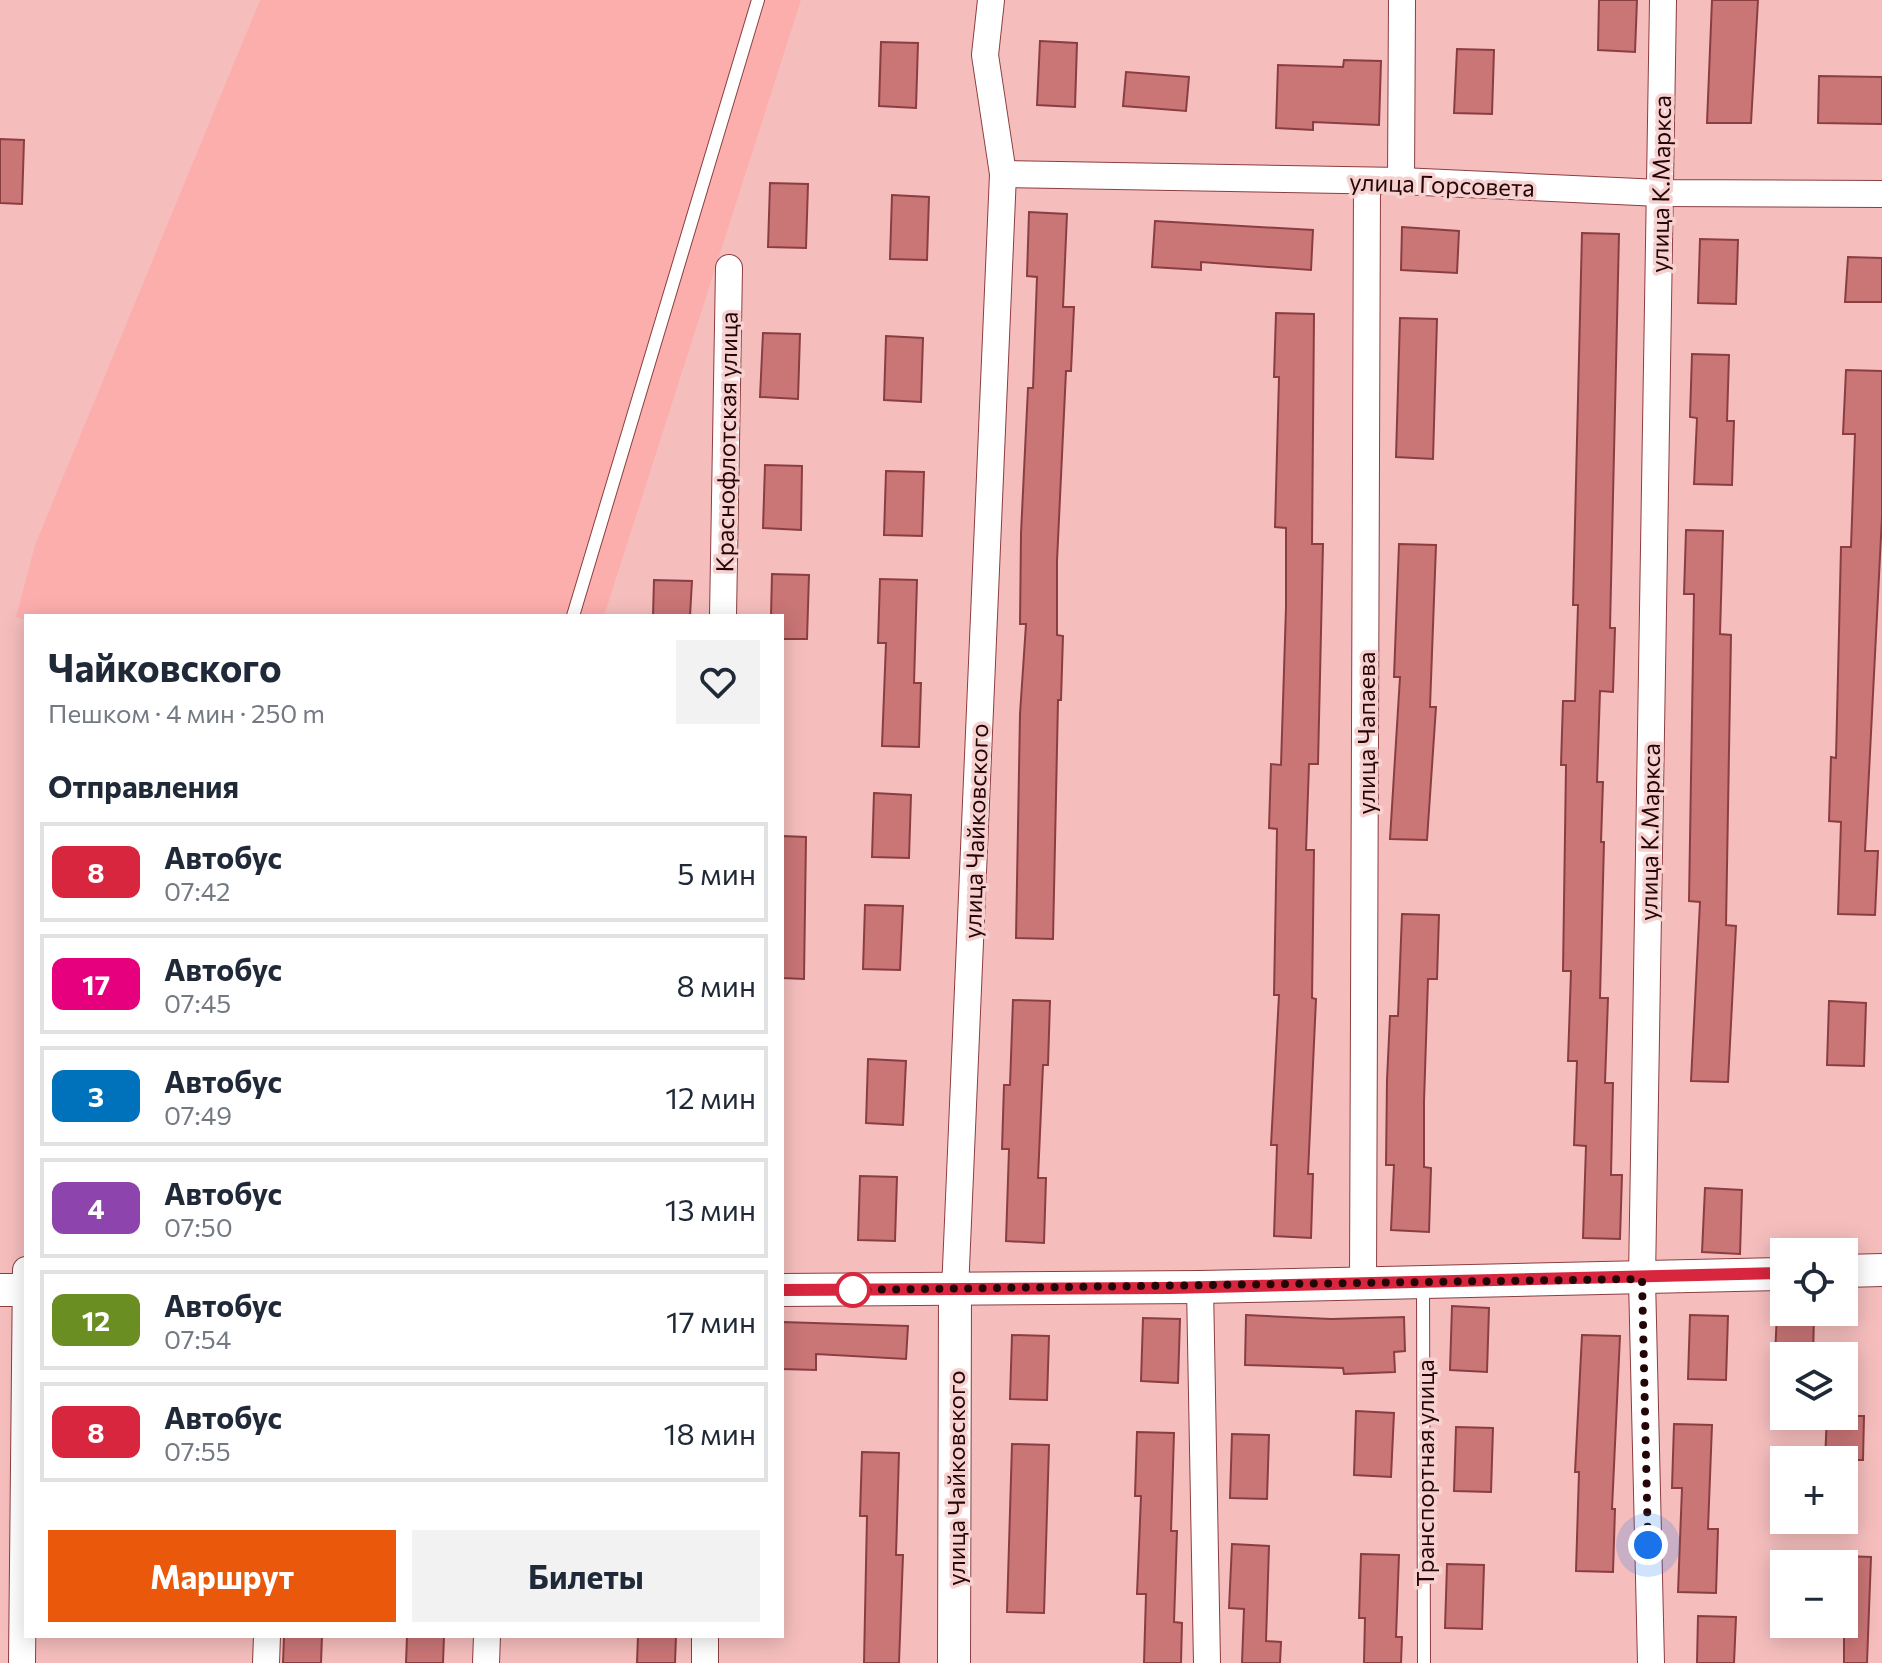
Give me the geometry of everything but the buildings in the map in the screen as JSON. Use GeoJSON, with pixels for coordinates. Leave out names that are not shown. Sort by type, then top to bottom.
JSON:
{"type":"FeatureCollection","features":[{"type":"Feature","properties":{"kind":"street","name":"улица Чайковского"},"geometry":{"type":"LineString","coordinates":[[954,1663],[955,1291],[1003,174],[985,55],[991,0]]}},
{"type":"Feature","properties":{"kind":"street"},"geometry":{"type":"LineString","coordinates":[[1401,181],[1402,0]]}},
{"type":"Feature","properties":{"kind":"street","name":"улица К.Маркса"},"geometry":{"type":"LineString","coordinates":[[1651,1663],[1642,1279],[1663,0]]}},
{"type":"Feature","properties":{"kind":"street","name":"улица Горсовета"},"geometry":{"type":"LineString","coordinates":[[1003,174],[1401,181],[1660,193],[1882,194]]}},
{"type":"Feature","properties":{"kind":"street","name":"улица Чапаева"},"geometry":{"type":"LineString","coordinates":[[1363,1284],[1367,182]]}},
{"type":"Feature","properties":{"kind":"street","name":"Краснофлотская улица"},"geometry":{"type":"LineString","coordinates":[[723,614],[729,268]]}},
{"type":"Feature","properties":{"kind":"street"},"geometry":{"type":"LineString","coordinates":[[1858,1271],[1882,1270]]}},
{"type":"Feature","properties":{"kind":"street"},"geometry":{"type":"LineString","coordinates":[[784,1290],[955,1291],[1770,1274]]}},
{"type":"Feature","properties":{"kind":"street"},"geometry":{"type":"LineString","coordinates":[[1200,1287],[1207,1663]]}},
{"type":"Feature","properties":{"kind":"street"},"geometry":{"type":"LineString","coordinates":[[0,1290],[24,1290]]}},
{"type":"Feature","properties":{"kind":"street"},"geometry":{"type":"LineString","coordinates":[[22,1663],[24,1476]]}},
{"type":"Feature","properties":{"kind":"street"},"geometry":{"type":"LineString","coordinates":[[266,1663],[267,1638]]}},
{"type":"Feature","properties":{"kind":"street"},"geometry":{"type":"LineString","coordinates":[[486,1663],[487,1638]]}},
{"type":"Feature","properties":{"kind":"street"},"geometry":{"type":"LineString","coordinates":[[705,1638],[705,1663]]}},
{"type":"Feature","properties":{"kind":"lane"},"geometry":{"type":"LineString","coordinates":[[574,614],[758,0]]}},
{"type":"Feature","properties":{"kind":"lane","name":"Транспортная улица"},"geometry":{"type":"LineString","coordinates":[[1423,1283],[1424,1663]]}},
{"type":"Feature","properties":{"kind":"shaded area"},"geometry":{"type":"Polygon","coordinates":[[[260,0],[801,0],[605,614],[24,614],[24,619],[16,617],[35,545],[260,0]]]}},
{"type":"Feature","properties":{"kind":"bus line","name":"8"},"geometry":{"type":"LineString","coordinates":[[784,1290],[1169,1288],[1770,1274]]}},
{"type":"Feature","properties":{"kind":"route"},"geometry":{"type":"LineString","coordinates":[[853,1290],[986,1291],[1642,1279],[1648,1545]]}}]}
